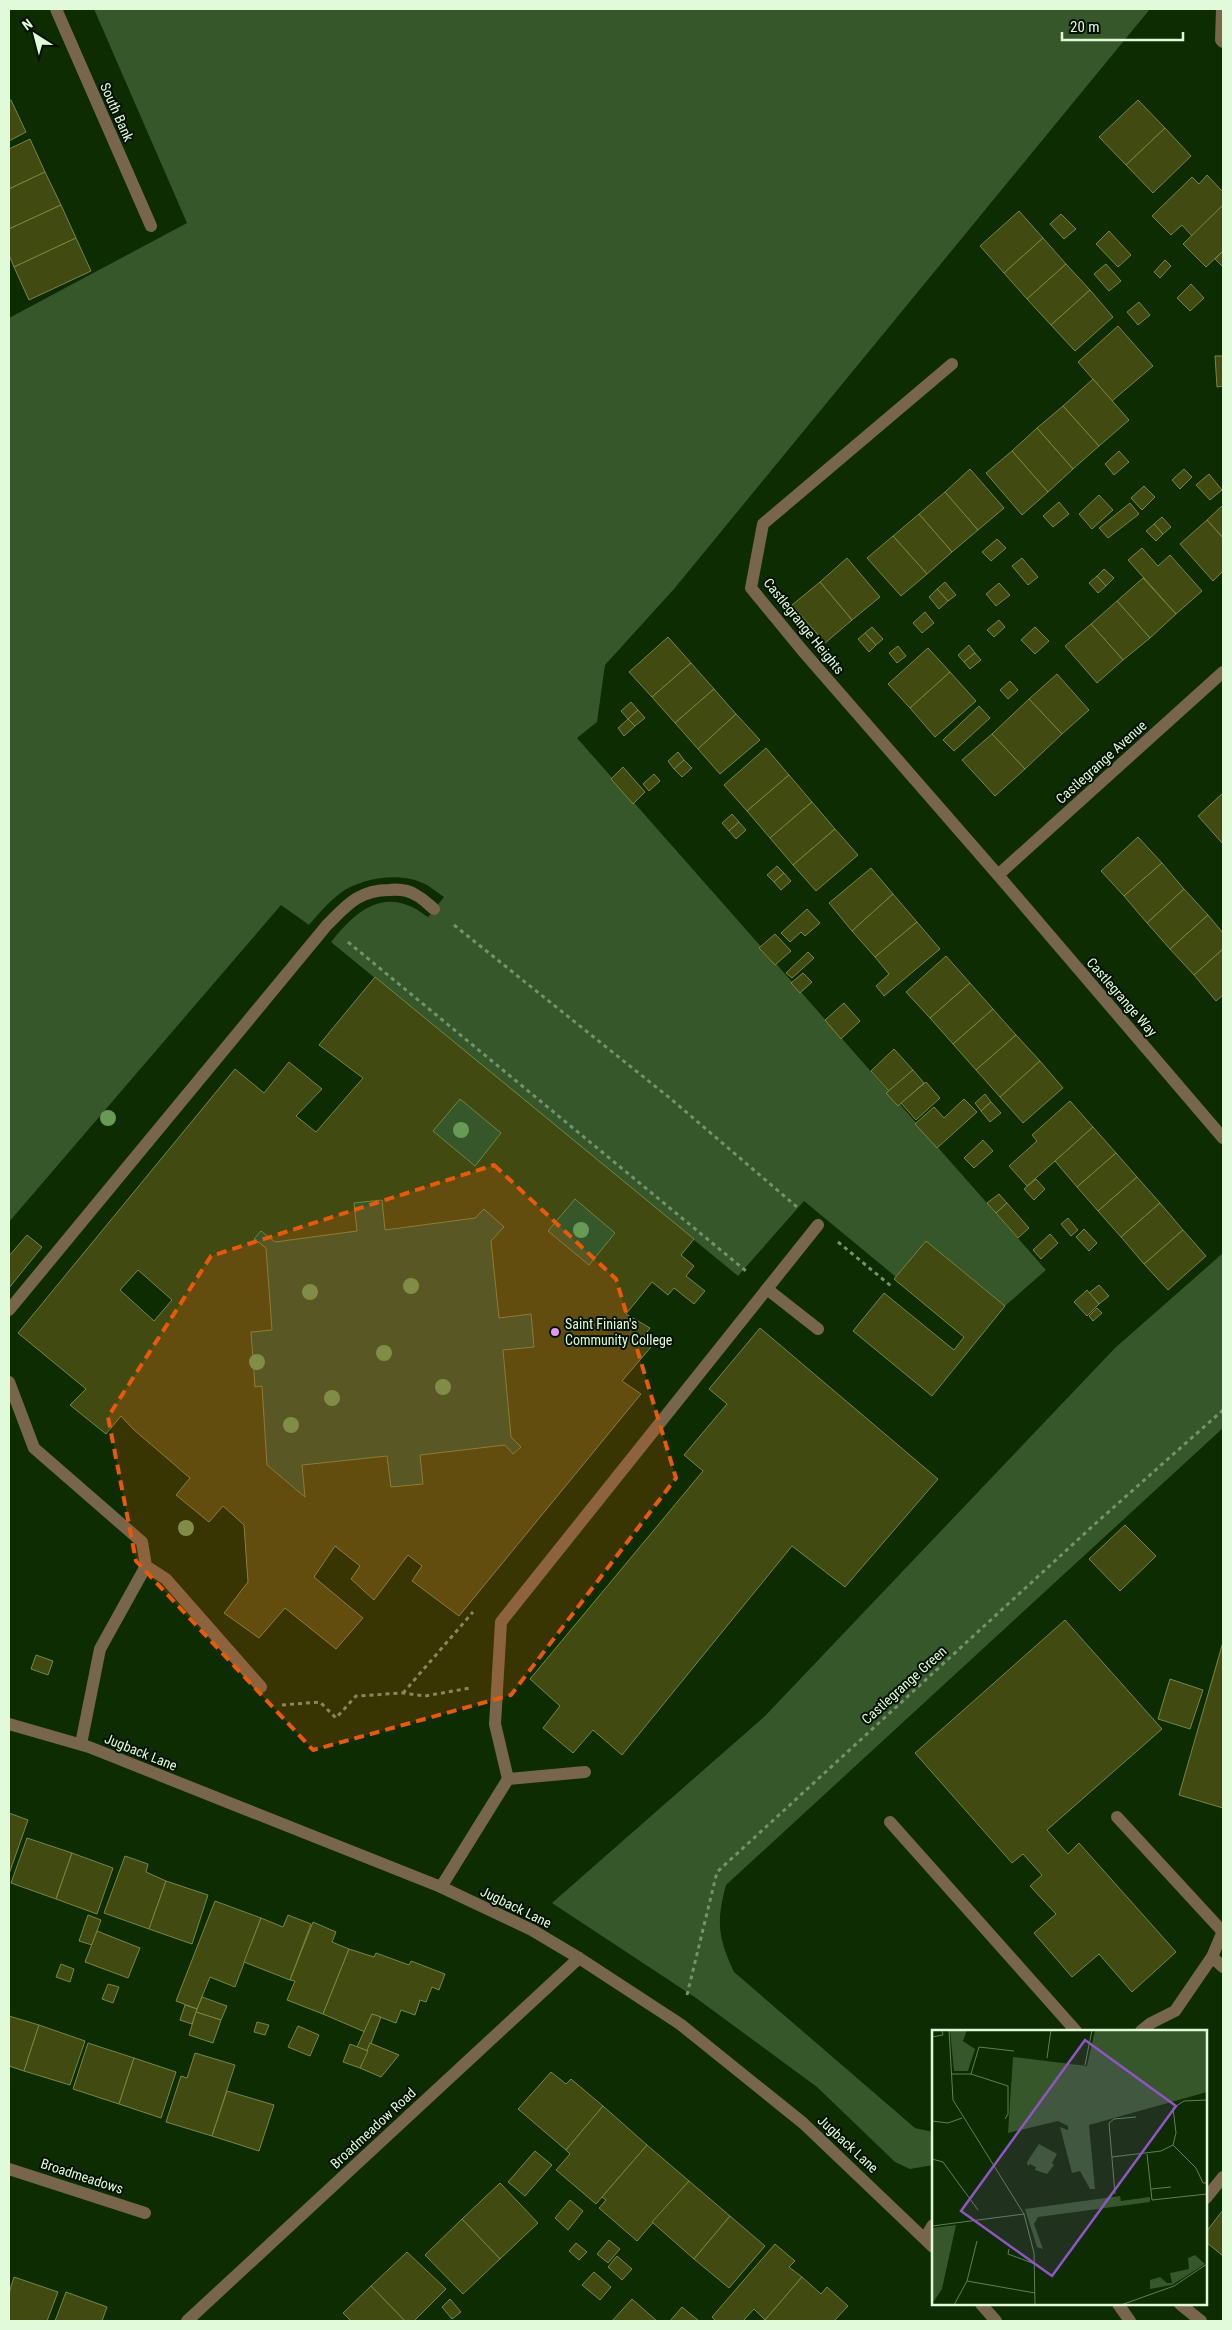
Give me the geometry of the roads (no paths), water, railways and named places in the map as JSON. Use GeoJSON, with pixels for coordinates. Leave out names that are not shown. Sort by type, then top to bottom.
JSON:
{"type":"FeatureCollection","features":[{"type":"Feature","properties":{"kind":"street","name":"South Bank"},"geometry":{"type":"LineString","coordinates":[[56,9],[151,226]]}},
{"type":"Feature","properties":{"kind":"street"},"geometry":{"type":"LineString","coordinates":[[1222,9],[1221,40],[1223,42]]}},
{"type":"Feature","properties":{"kind":"street","name":"Castlegrange Heights"},"geometry":{"type":"LineString","coordinates":[[952,364],[763,524],[751,588],[802,650],[998,875]]}},
{"type":"Feature","properties":{"kind":"street","name":"Castlegrange Avenue"},"geometry":{"type":"LineString","coordinates":[[998,875],[1223,672]]}},
{"type":"Feature","properties":{"kind":"street","name":"Castlegrange Way"},"geometry":{"type":"LineString","coordinates":[[998,875],[1223,1138]]}},
{"type":"Feature","properties":{"kind":"street"},"geometry":{"type":"LineString","coordinates":[[9,1310],[327,925],[347,904],[362,894],[399,889],[415,894],[434,909]]}},
{"type":"Feature","properties":{"kind":"street"},"geometry":{"type":"LineString","coordinates":[[441,1887],[508,1779],[495,1724],[501,1622],[818,1226]]}},
{"type":"Feature","properties":{"kind":"street"},"geometry":{"type":"LineString","coordinates":[[767,1289],[818,1329]]}},
{"type":"Feature","properties":{"kind":"street"},"geometry":{"type":"LineString","coordinates":[[9,1382],[34,1448],[142,1542],[146,1566],[100,1649],[81,1744]]}},
{"type":"Feature","properties":{"kind":"street"},"geometry":{"type":"LineString","coordinates":[[146,1566],[166,1579],[261,1687]]}},
{"type":"Feature","properties":{"kind":"street","name":"Jugback Lane"},"geometry":{"type":"LineString","coordinates":[[9,1724],[81,1744],[441,1887],[532,1930],[579,1958],[680,2024],[803,2123],[929,2243]]}},
{"type":"Feature","properties":{"kind":"street"},"geometry":{"type":"LineString","coordinates":[[508,1779],[584,1772]]}},
{"type":"Feature","properties":{"kind":"street"},"geometry":{"type":"LineString","coordinates":[[1117,1817],[1223,1931],[1212,1957],[1175,2012],[1155,2027]]}},
{"type":"Feature","properties":{"kind":"street"},"geometry":{"type":"LineString","coordinates":[[890,1822],[1075,2030]]}},
{"type":"Feature","properties":{"kind":"street"},"geometry":{"type":"LineString","coordinates":[[1212,1957],[1223,1967]]}},
{"type":"Feature","properties":{"kind":"street","name":"Broadmeadow Road"},"geometry":{"type":"LineString","coordinates":[[187,2321],[579,1958]]}},
{"type":"Feature","properties":{"kind":"street","name":"Broadmeadows"},"geometry":{"type":"LineString","coordinates":[[9,2169],[145,2213]]}},
{"type":"Feature","properties":{"kind":"street"},"geometry":{"type":"LineString","coordinates":[[1207,2197],[1223,2177]]}},
{"type":"Feature","properties":{"kind":"street"},"geometry":{"type":"LineString","coordinates":[[929,2243],[932,2230]]}},
{"type":"Feature","properties":{"kind":"street"},"geometry":{"type":"LineString","coordinates":[[982,2305],[996,2321]]}},
{"type":"Feature","properties":{"kind":"street"},"geometry":{"type":"LineString","coordinates":[[1119,2305],[1130,2321]]}},
{"type":"Feature","properties":{"kind":"street"},"geometry":{"type":"LineString","coordinates":[[1181,2305],[1201,2321]]}},
{"type":"Feature","properties":{"kind":"place","name":"Saint Finian's Community College"},"geometry":{"type":"Point","coordinates":[555,1332]}}]}
